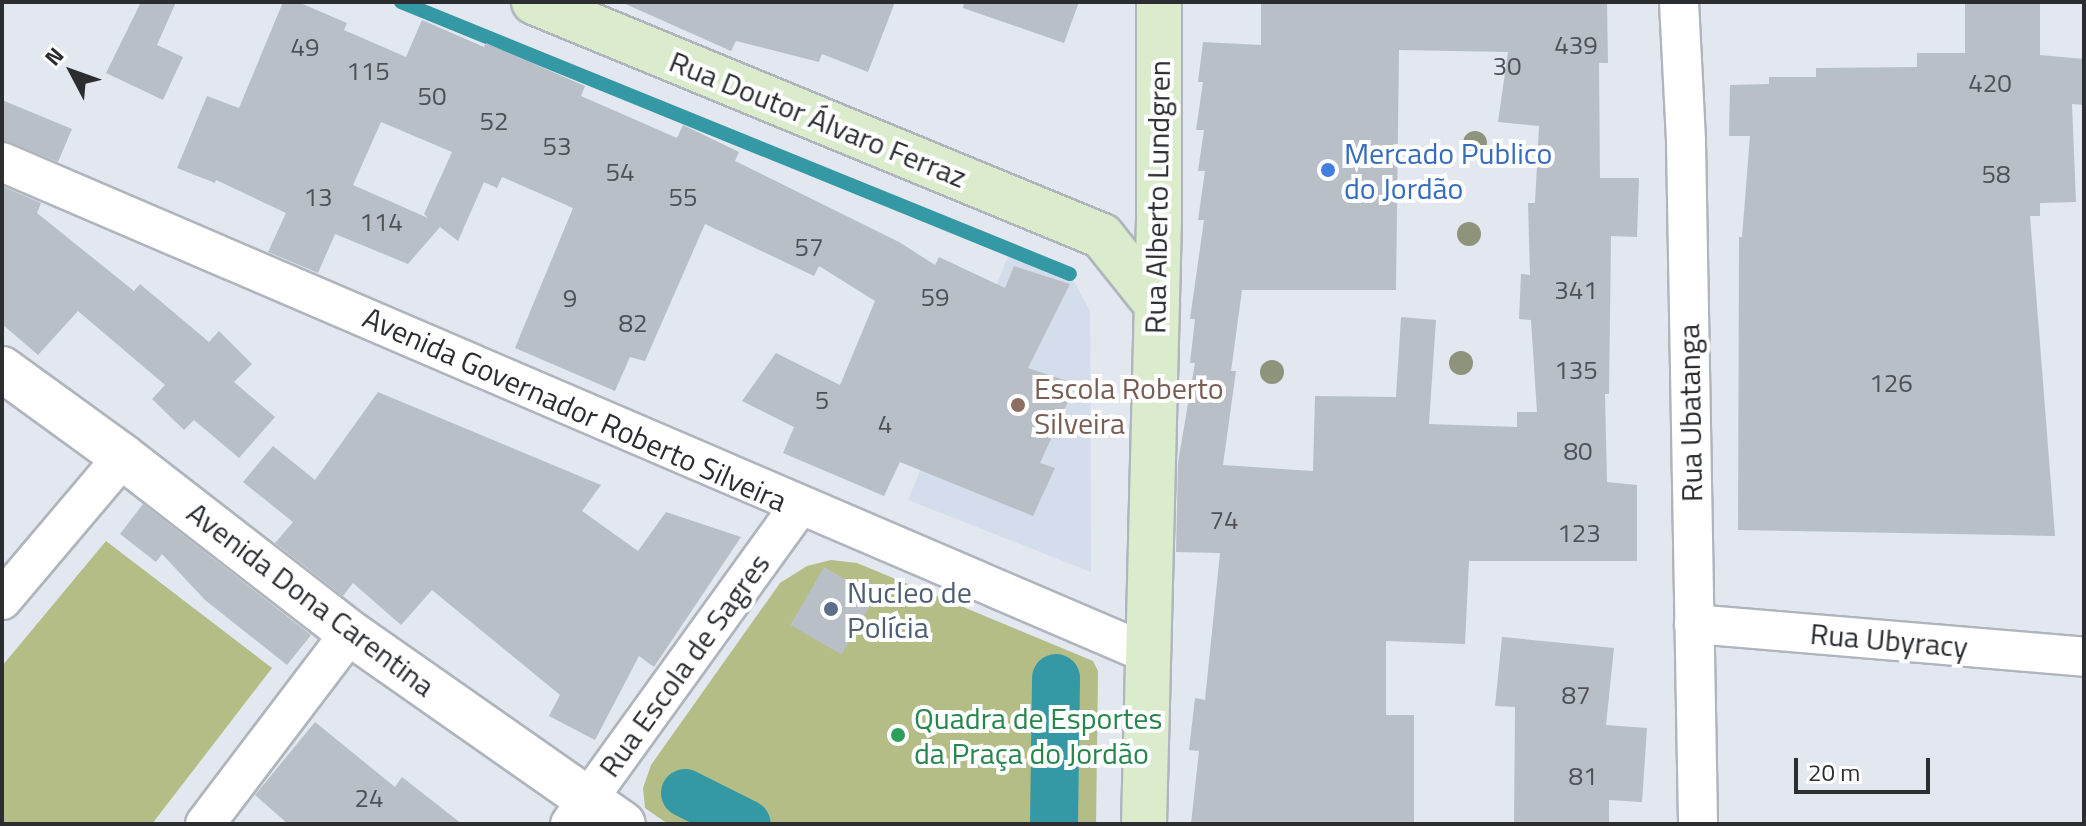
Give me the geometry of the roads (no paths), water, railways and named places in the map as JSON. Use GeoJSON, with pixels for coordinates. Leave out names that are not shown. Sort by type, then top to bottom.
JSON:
{"type":"FeatureCollection","features":[{"type":"Feature","properties":{"kind":"main road","name":"Rua Doutor Álvaro Ferraz"},"geometry":{"type":"LineString","coordinates":[[534,2],[1102,236],[1157,305]]}},
{"type":"Feature","properties":{"kind":"main road","name":"Rua Alberto Lundgren"},"geometry":{"type":"LineString","coordinates":[[1144,824],[1159,218],[1159,2]]}},
{"type":"Feature","properties":{"kind":"main road"},"geometry":{"type":"LineString","coordinates":[[1102,236],[1159,218]]}},
{"type":"Feature","properties":{"kind":"street","name":"Rua Ubatanga"},"geometry":{"type":"LineString","coordinates":[[1679,2],[1686,142],[1698,824]]}},
{"type":"Feature","properties":{"kind":"street","name":"Avenida Governador Roberto Silveira"},"geometry":{"type":"LineString","coordinates":[[2,162],[182,236],[799,506],[1149,654]]}},
{"type":"Feature","properties":{"kind":"street","name":"Avenida Dona Carentina"},"geometry":{"type":"LineString","coordinates":[[2,369],[123,457],[578,812],[623,824]]}},
{"type":"Feature","properties":{"kind":"street"},"geometry":{"type":"LineString","coordinates":[[2,600],[123,457]]}},
{"type":"Feature","properties":{"kind":"street","name":"Rua Escola de Sagres"},"geometry":{"type":"LineString","coordinates":[[578,812],[799,506]]}},
{"type":"Feature","properties":{"kind":"street","name":"Rua Ubyracy"},"geometry":{"type":"LineString","coordinates":[[1694,624],[2084,657]]}},
{"type":"Feature","properties":{"kind":"street"},"geometry":{"type":"LineString","coordinates":[[205,824],[350,633]]}},
{"type":"Feature","properties":{"kind":"waterway"},"geometry":{"type":"LineString","coordinates":[[401,2],[1070,274]]}},
{"type":"Feature","properties":{"kind":"waterway"},"geometry":{"type":"LineString","coordinates":[[1054,824],[1056,678]]}},
{"type":"Feature","properties":{"kind":"waterway"},"geometry":{"type":"LineString","coordinates":[[685,793],[747,824]]}},
{"type":"Feature","properties":{"kind":"place","name":"Mercado Publico do Jordão"},"geometry":{"type":"Point","coordinates":[1328,170]}},
{"type":"Feature","properties":{"kind":"place","name":"Escola Roberto Silveira"},"geometry":{"type":"Point","coordinates":[1018,405]}},
{"type":"Feature","properties":{"kind":"place","name":"Nucleo de Polícia"},"geometry":{"type":"Point","coordinates":[831,609]}},
{"type":"Feature","properties":{"kind":"place","name":"Quadra de Esportes da Praça do Jordão"},"geometry":{"type":"Point","coordinates":[898,735]}}]}
